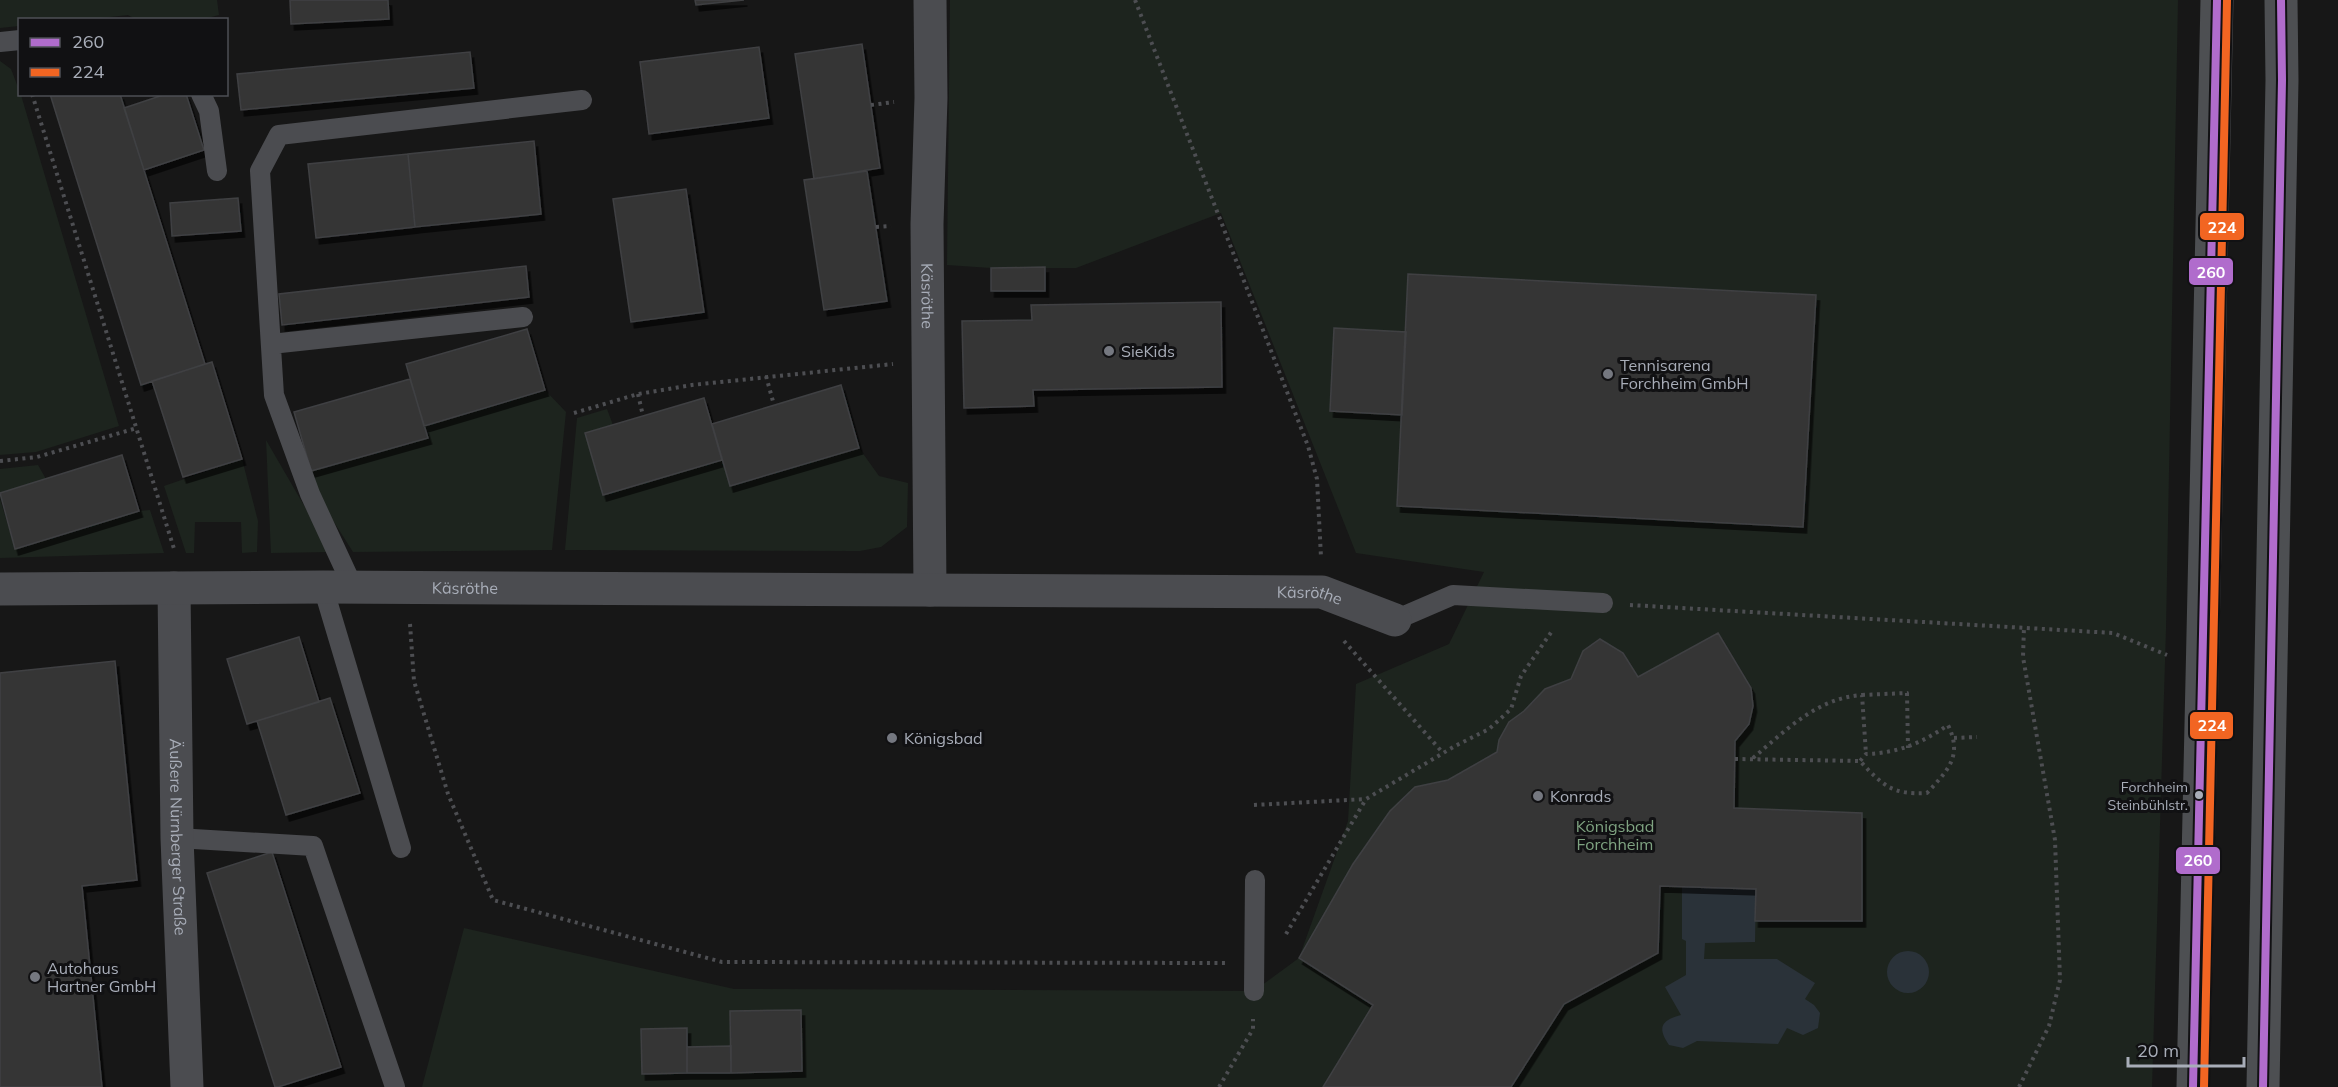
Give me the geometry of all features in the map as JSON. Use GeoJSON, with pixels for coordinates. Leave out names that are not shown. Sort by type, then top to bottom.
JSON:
{"type":"FeatureCollection","features":[{"type":"Feature","properties":{"kind":"main road"},"geometry":{"type":"LineString","coordinates":[[2193,1087],[2217,0]]}},
{"type":"Feature","properties":{"kind":"main road"},"geometry":{"type":"LineString","coordinates":[[2263,1087],[2282,80],[2281,0]]}},
{"type":"Feature","properties":{"kind":"street","name":"Käsröthe"},"geometry":{"type":"LineString","coordinates":[[930,0],[931,98],[927,224],[930,590]]}},
{"type":"Feature","properties":{"kind":"street","name":"Käsröthe"},"geometry":{"type":"LineString","coordinates":[[0,589],[408,587],[1322,592],[1395,620]]}},
{"type":"Feature","properties":{"kind":"street","name":"Äußere Nürnberger Straße"},"geometry":{"type":"LineString","coordinates":[[174,588],[177,838],[187,1087]]}},
{"type":"Feature","properties":{"kind":"lane"},"geometry":{"type":"LineString","coordinates":[[0,42],[18,40]]}},
{"type":"Feature","properties":{"kind":"lane"},"geometry":{"type":"LineString","coordinates":[[202,96],[209,111],[217,171]]}},
{"type":"Feature","properties":{"kind":"lane"},"geometry":{"type":"LineString","coordinates":[[401,848],[338,587],[310,494],[274,394],[260,171],[279,135],[582,100]]}},
{"type":"Feature","properties":{"kind":"lane"},"geometry":{"type":"LineString","coordinates":[[271,344],[524,317]]}},
{"type":"Feature","properties":{"kind":"lane"},"geometry":{"type":"LineString","coordinates":[[1395,620],[1453,595],[1603,603]]}},
{"type":"Feature","properties":{"kind":"lane"},"geometry":{"type":"LineString","coordinates":[[177,838],[313,846],[395,1087]]}},
{"type":"Feature","properties":{"kind":"lane"},"geometry":{"type":"LineString","coordinates":[[1254,991],[1255,880]]}},
{"type":"Feature","properties":{"kind":"path"},"geometry":{"type":"LineString","coordinates":[[1135,0],[1308,446],[1317,479],[1325,618],[1443,753]]}},
{"type":"Feature","properties":{"kind":"path"},"geometry":{"type":"LineString","coordinates":[[33,96],[176,556],[174,588]]}},
{"type":"Feature","properties":{"kind":"path"},"geometry":{"type":"LineString","coordinates":[[574,413],[638,394],[692,385],[929,361]]}},
{"type":"Feature","properties":{"kind":"path"},"geometry":{"type":"LineString","coordinates":[[766,376],[774,405]]}},
{"type":"Feature","properties":{"kind":"path"},"geometry":{"type":"LineString","coordinates":[[638,394],[643,416]]}},
{"type":"Feature","properties":{"kind":"path"},"geometry":{"type":"LineString","coordinates":[[0,461],[37,457],[136,428]]}},
{"type":"Feature","properties":{"kind":"path"},"geometry":{"type":"LineString","coordinates":[[408,587],[414,681],[448,794],[494,900],[722,962],[1269,962],[1366,799]]}},
{"type":"Feature","properties":{"kind":"path"},"geometry":{"type":"LineString","coordinates":[[1254,805],[1366,799],[1443,753],[1489,729],[1511,709],[1521,675],[1572,602]]}},
{"type":"Feature","properties":{"kind":"path"},"geometry":{"type":"LineString","coordinates":[[1603,603],[2113,633],[2203,670]]}},
{"type":"Feature","properties":{"kind":"path"},"geometry":{"type":"LineString","coordinates":[[2019,1087],[2049,1026],[2060,980],[2055,840],[2023,657],[2024,627]]}},
{"type":"Feature","properties":{"kind":"path"},"geometry":{"type":"LineString","coordinates":[[1752,759],[1795,722],[1825,704],[1849,696],[1862,695],[1907,693],[1908,748]]}},
{"type":"Feature","properties":{"kind":"path"},"geometry":{"type":"LineString","coordinates":[[1860,761],[1866,754],[1862,695]]}},
{"type":"Feature","properties":{"kind":"path"},"geometry":{"type":"LineString","coordinates":[[1735,759],[1860,761],[1880,782],[1906,794],[1927,793],[1941,778],[1954,758],[1954,738],[1948,725],[1908,748],[1885,754],[1866,754]]}},
{"type":"Feature","properties":{"kind":"path"},"geometry":{"type":"LineString","coordinates":[[1954,738],[1977,737]]}},
{"type":"Feature","properties":{"kind":"path"},"geometry":{"type":"LineString","coordinates":[[1219,1087],[1253,1029],[1254,991]]}},
{"type":"Feature","properties":{"kind":"green space"},"geometry":{"type":"Polygon","coordinates":[[[0,0],[217,0],[219,15],[208,18],[133,18],[128,15],[101,18],[18,18],[18,26],[0,28],[0,0]]]}},
{"type":"Feature","properties":{"kind":"green space","name":"Königsbad Forchheim"},"geometry":{"type":"Polygon","coordinates":[[[950,0],[2178,0],[2166,629],[2152,1087],[422,1087],[464,928],[734,989],[1254,991],[1299,958],[1348,821],[1356,684],[1449,644],[1484,572],[1356,553],[1221,213],[1076,268],[991,268],[947,265],[950,0]]]}},
{"type":"Feature","properties":{"kind":"green space"},"geometry":{"type":"Polygon","coordinates":[[[0,61],[11,69],[18,87],[18,96],[21,96],[119,426],[36,452],[0,455],[0,61]]]}},
{"type":"Feature","properties":{"kind":"green space"},"geometry":{"type":"Polygon","coordinates":[[[545,390],[566,412],[552,550],[353,552],[313,489],[311,471],[427,438],[424,426],[545,390]]]}},
{"type":"Feature","properties":{"kind":"green space"},"geometry":{"type":"Polygon","coordinates":[[[607,409],[613,425],[585,433],[603,495],[722,460],[731,486],[859,448],[879,476],[908,483],[907,527],[881,547],[860,551],[565,550],[577,418],[607,409]]]}},
{"type":"Feature","properties":{"kind":"green space"},"geometry":{"type":"Polygon","coordinates":[[[266,440],[331,552],[271,553],[266,440]]]}},
{"type":"Feature","properties":{"kind":"green space"},"geometry":{"type":"Polygon","coordinates":[[[242,459],[258,521],[257,552],[242,553],[241,522],[195,522],[194,553],[186,553],[164,486],[242,459]]]}},
{"type":"Feature","properties":{"kind":"green space"},"geometry":{"type":"Polygon","coordinates":[[[38,465],[46,479],[0,493],[0,469],[38,465]]]}},
{"type":"Feature","properties":{"kind":"green space"},"geometry":{"type":"Polygon","coordinates":[[[0,499],[15,549],[139,511],[150,510],[164,553],[0,558],[0,499]]]}},
{"type":"Feature","properties":{"kind":"shaded area"},"geometry":{"type":"Polygon","coordinates":[[[1682,886],[1756,889],[1755,942],[1705,943],[1704,959],[1777,959],[1815,983],[1805,999],[1820,1013],[1818,1028],[1803,1035],[1787,1028],[1778,1044],[1697,1041],[1683,1048],[1669,1045],[1663,1034],[1663,1026],[1669,1019],[1681,1015],[1665,987],[1686,975],[1686,941],[1682,939],[1682,886]]]}},
{"type":"Feature","properties":{"kind":"shaded area"},"geometry":{"type":"Polygon","coordinates":[[[1908,951],[1923,957],[1929,972],[1923,987],[1908,993],[1893,987],[1887,972],[1893,957],[1908,951]]]}},
{"type":"Feature","properties":{"kind":"building"},"geometry":{"type":"Polygon","coordinates":[[[290,0],[388,0],[389,19],[291,24],[290,0]]]}},
{"type":"Feature","properties":{"kind":"building"},"geometry":{"type":"Polygon","coordinates":[[[695,0],[744,0],[696,5],[695,0]]]}},
{"type":"Feature","properties":{"kind":"building"},"geometry":{"type":"Polygon","coordinates":[[[862,44],[880,168],[814,179],[795,54],[862,44]]]}},
{"type":"Feature","properties":{"kind":"building"},"geometry":{"type":"Polygon","coordinates":[[[759,47],[769,118],[649,134],[640,62],[759,47]]]}},
{"type":"Feature","properties":{"kind":"building"},"geometry":{"type":"Polygon","coordinates":[[[470,52],[474,88],[241,110],[237,74],[470,52]]]}},
{"type":"Feature","properties":{"kind":"building"},"geometry":{"type":"Polygon","coordinates":[[[51,96],[121,96],[205,364],[141,385],[51,96]]]}},
{"type":"Feature","properties":{"kind":"building"},"geometry":{"type":"Polygon","coordinates":[[[160,96],[187,96],[204,150],[144,170],[124,108],[160,96]]]}},
{"type":"Feature","properties":{"kind":"building"},"geometry":{"type":"Polygon","coordinates":[[[534,141],[541,214],[415,227],[408,154],[534,141]]]}},
{"type":"Feature","properties":{"kind":"building"},"geometry":{"type":"Polygon","coordinates":[[[408,154],[415,227],[316,238],[308,164],[408,154]]]}},
{"type":"Feature","properties":{"kind":"building"},"geometry":{"type":"Polygon","coordinates":[[[867,171],[887,301],[824,310],[804,180],[867,171]]]}},
{"type":"Feature","properties":{"kind":"building"},"geometry":{"type":"Polygon","coordinates":[[[686,189],[704,312],[631,322],[613,199],[686,189]]]}},
{"type":"Feature","properties":{"kind":"building"},"geometry":{"type":"Polygon","coordinates":[[[238,198],[241,231],[172,236],[170,203],[238,198]]]}},
{"type":"Feature","properties":{"kind":"building"},"geometry":{"type":"Polygon","coordinates":[[[526,266],[529,297],[282,325],[279,294],[526,266]]]}},
{"type":"Feature","properties":{"kind":"building"},"geometry":{"type":"Polygon","coordinates":[[[1045,267],[1045,291],[991,291],[991,268],[1045,267]]]}},
{"type":"Feature","properties":{"kind":"building","name":"Tennisarena Forchheim GmbH"},"geometry":{"type":"Polygon","coordinates":[[[1408,274],[1816,295],[1803,527],[1397,506],[1408,274]]]}},
{"type":"Feature","properties":{"kind":"building"},"geometry":{"type":"Polygon","coordinates":[[[1221,302],[1222,387],[1033,390],[1034,406],[964,408],[962,321],[1032,320],[1031,305],[1221,302]]]}},
{"type":"Feature","properties":{"kind":"building"},"geometry":{"type":"Polygon","coordinates":[[[1334,328],[1406,332],[1402,415],[1330,411],[1334,328]]]}},
{"type":"Feature","properties":{"kind":"building"},"geometry":{"type":"Polygon","coordinates":[[[527,329],[545,390],[424,426],[406,364],[527,329]]]}},
{"type":"Feature","properties":{"kind":"building"},"geometry":{"type":"Polygon","coordinates":[[[212,362],[242,459],[183,477],[152,381],[212,362]]]}},
{"type":"Feature","properties":{"kind":"building"},"geometry":{"type":"Polygon","coordinates":[[[410,379],[428,438],[311,471],[294,412],[410,379]]]}},
{"type":"Feature","properties":{"kind":"building"},"geometry":{"type":"Polygon","coordinates":[[[841,385],[859,448],[730,486],[712,424],[841,385]]]}},
{"type":"Feature","properties":{"kind":"building"},"geometry":{"type":"Polygon","coordinates":[[[704,398],[722,460],[603,495],[585,433],[704,398]]]}},
{"type":"Feature","properties":{"kind":"building"},"geometry":{"type":"Polygon","coordinates":[[[122,455],[139,511],[15,549],[0,493],[122,455]]]}},
{"type":"Feature","properties":{"kind":"building"},"geometry":{"type":"Polygon","coordinates":[[[1718,633],[1751,688],[1753,706],[1749,724],[1735,741],[1734,808],[1862,813],[1862,921],[1755,921],[1756,889],[1660,886],[1658,953],[1564,1004],[1511,1087],[1323,1087],[1373,1005],[1299,958],[1353,864],[1390,811],[1415,787],[1448,780],[1497,752],[1499,740],[1509,722],[1524,711],[1545,689],[1571,679],[1583,651],[1600,639],[1623,653],[1638,677],[1718,633]]]}},
{"type":"Feature","properties":{"kind":"building"},"geometry":{"type":"Polygon","coordinates":[[[299,637],[319,702],[247,724],[227,659],[299,637]]]}},
{"type":"Feature","properties":{"kind":"building"},"geometry":{"type":"Polygon","coordinates":[[[115,661],[137,880],[82,886],[102,1087],[0,1087],[0,673],[115,661]]]}},
{"type":"Feature","properties":{"kind":"building"},"geometry":{"type":"Polygon","coordinates":[[[330,698],[360,793],[286,815],[257,721],[330,698]]]}},
{"type":"Feature","properties":{"kind":"building"},"geometry":{"type":"Polygon","coordinates":[[[272,852],[341,1067],[278,1087],[275,1087],[207,873],[272,852]]]}},
{"type":"Feature","properties":{"kind":"building"},"geometry":{"type":"Polygon","coordinates":[[[801,1010],[802,1071],[731,1073],[730,1011],[801,1010]]]}},
{"type":"Feature","properties":{"kind":"building"},"geometry":{"type":"Polygon","coordinates":[[[687,1028],[687,1073],[642,1074],[641,1029],[687,1028]]]}},
{"type":"Feature","properties":{"kind":"building"},"geometry":{"type":"Polygon","coordinates":[[[731,1046],[731,1073],[687,1073],[687,1047],[731,1046]]]}},
{"type":"Feature","properties":{"kind":"transit line","name":"260"},"geometry":{"type":"LineString","coordinates":[[2193,1087],[2217,0]]}},
{"type":"Feature","properties":{"kind":"transit line","name":"224"},"geometry":{"type":"LineString","coordinates":[[2204,1087],[2227,0]]}},
{"type":"Feature","properties":{"kind":"transit line","name":"260"},"geometry":{"type":"LineString","coordinates":[[2263,1087],[2282,80],[2281,0]]}},
{"type":"Feature","properties":{"kind":"place","name":"SieKids"},"geometry":{"type":"Point","coordinates":[1109,351]}},
{"type":"Feature","properties":{"kind":"place","name":"Tennisarena Forchheim GmbH"},"geometry":{"type":"Point","coordinates":[1608,374]}},
{"type":"Feature","properties":{"kind":"place","name":"Königsbad"},"geometry":{"type":"Point","coordinates":[892,738]}},
{"type":"Feature","properties":{"kind":"place","name":"Forchheim Steinbühlstr."},"geometry":{"type":"Point","coordinates":[2199,795]}},
{"type":"Feature","properties":{"kind":"place","name":"Konrads"},"geometry":{"type":"Point","coordinates":[1538,796]}},
{"type":"Feature","properties":{"kind":"place","name":"Autohaus Hartner GmbH"},"geometry":{"type":"Point","coordinates":[35,977]}}]}
